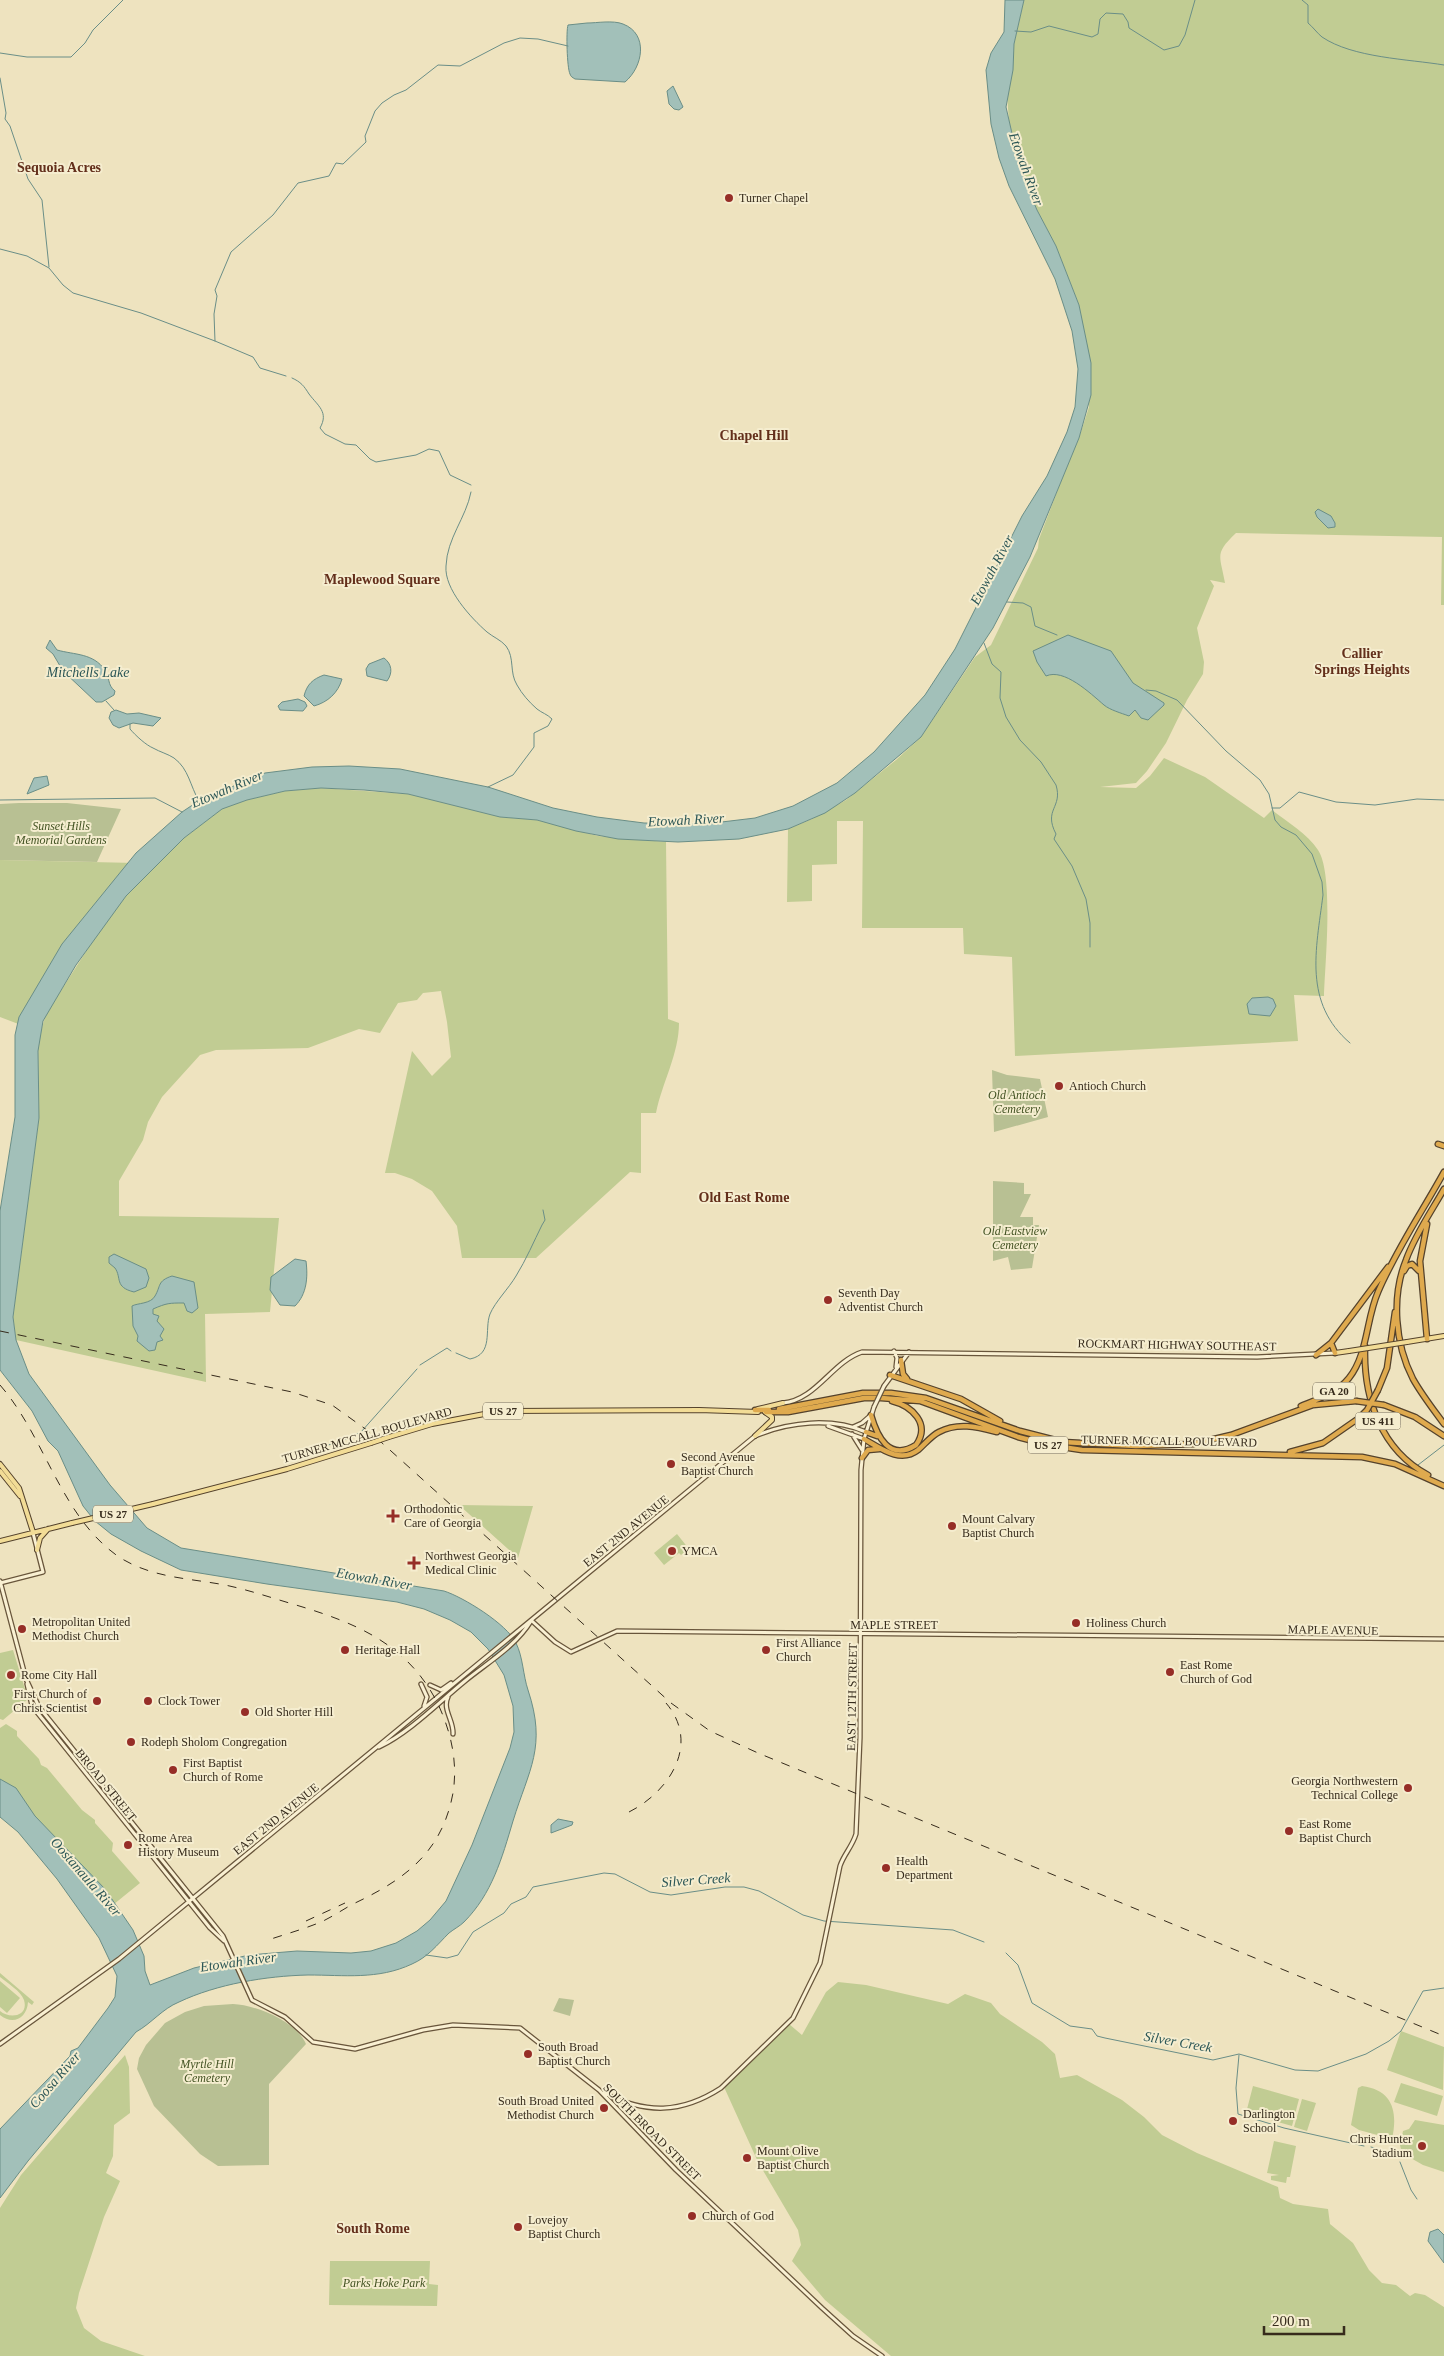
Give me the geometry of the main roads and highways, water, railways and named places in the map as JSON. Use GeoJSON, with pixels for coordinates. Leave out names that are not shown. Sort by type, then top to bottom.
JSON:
{"type":"FeatureCollection","features":[{"type":"Feature","properties":{"kind":"highway"},"geometry":{"type":"LineString","coordinates":[[1438,1144],[1444,1146]]}},
{"type":"Feature","properties":{"kind":"highway","name":"US 411"},"geometry":{"type":"LineString","coordinates":[[1444,1172],[1393,1262],[1373,1304],[1367,1330],[1365,1368],[1369,1395],[1380,1426],[1400,1456],[1418,1470],[1444,1485]]}},
{"type":"Feature","properties":{"kind":"highway"},"geometry":{"type":"LineString","coordinates":[[1444,1189],[1408,1253],[1401,1277],[1397,1303],[1399,1338],[1408,1367],[1414,1380],[1444,1424]]}},
{"type":"Feature","properties":{"kind":"highway"},"geometry":{"type":"LineString","coordinates":[[1427,1339],[1420,1272],[1422,1238],[1435,1205]]}},
{"type":"Feature","properties":{"kind":"highway"},"geometry":{"type":"LineString","coordinates":[[1316,1355],[1331,1343],[1393,1262]]}},
{"type":"Feature","properties":{"kind":"highway"},"geometry":{"type":"LineString","coordinates":[[1401,1277],[1406,1267],[1410,1264],[1416,1265],[1420,1272]]}},
{"type":"Feature","properties":{"kind":"highway","name":"GA 20"},"geometry":{"type":"LineString","coordinates":[[1263,1453],[1300,1450],[1323,1443],[1359,1418],[1367,1410],[1387,1368],[1397,1303]]}},
{"type":"Feature","properties":{"kind":"highway","name":"GA 20"},"geometry":{"type":"LineString","coordinates":[[1270,1420],[1329,1394],[1342,1385],[1358,1363],[1367,1330]]}},
{"type":"Feature","properties":{"kind":"highway"},"geometry":{"type":"LineString","coordinates":[[1331,1343],[1335,1353]]}},
{"type":"Feature","properties":{"kind":"highway"},"geometry":{"type":"LineString","coordinates":[[901,1360],[903,1374],[908,1380]]}},
{"type":"Feature","properties":{"kind":"highway"},"geometry":{"type":"LineString","coordinates":[[890,1375],[966,1402],[1008,1426]]}},
{"type":"Feature","properties":{"kind":"highway","name":"TURNER MCCALL BOULEVARD"},"geometry":{"type":"LineString","coordinates":[[755,1410],[786,1409],[863,1393],[891,1394],[926,1398],[1046,1439],[1079,1445],[1184,1445],[1222,1438],[1313,1405],[1356,1401],[1384,1405],[1415,1417],[1444,1436]]}},
{"type":"Feature","properties":{"kind":"highway","name":"TURNER MCCALL BOULEVARD"},"geometry":{"type":"LineString","coordinates":[[766,1412],[788,1412],[864,1398],[920,1401],[1049,1445],[1096,1451],[1263,1453],[1374,1458],[1407,1469],[1444,1485]]}},
{"type":"Feature","properties":{"kind":"highway"},"geometry":{"type":"LineString","coordinates":[[866,1432],[878,1437],[886,1445],[903,1450],[916,1445],[921,1430],[911,1409],[906,1405],[881,1398]]}},
{"type":"Feature","properties":{"kind":"highway"},"geometry":{"type":"LineString","coordinates":[[871,1415],[878,1437]]}},
{"type":"Feature","properties":{"kind":"highway"},"geometry":{"type":"LineString","coordinates":[[864,1439],[894,1455],[911,1454],[939,1432],[970,1425],[1018,1436]]}},
{"type":"Feature","properties":{"kind":"highway"},"geometry":{"type":"LineString","coordinates":[[862,1458],[868,1450],[882,1450]]}},
{"type":"Feature","properties":{"kind":"main road","name":"ROCKMART HIGHWAY SOUTHEAST"},"geometry":{"type":"LineString","coordinates":[[783,1403],[804,1396],[857,1354],[909,1351],[1286,1356],[1335,1353],[1444,1336]]}},
{"type":"Feature","properties":{"kind":"main road"},"geometry":{"type":"LineString","coordinates":[[893,1351],[897,1358],[896,1367]]}},
{"type":"Feature","properties":{"kind":"main road","name":"EAST 12TH STREET"},"geometry":{"type":"LineString","coordinates":[[599,2090],[618,2100],[641,2108],[664,2108],[692,2103],[721,2088],[791,2021],[820,1963],[841,1862],[846,1852],[852,1848],[856,1834],[862,1634],[862,1452],[874,1407],[890,1375],[909,1351]]}},
{"type":"Feature","properties":{"kind":"main road"},"geometry":{"type":"LineString","coordinates":[[755,1410],[783,1403]]}},
{"type":"Feature","properties":{"kind":"main road","name":"TURNER MCCALL BOULEVARD"},"geometry":{"type":"LineString","coordinates":[[0,1541],[246,1481],[432,1424],[500,1411],[538,1409],[766,1412]]}},
{"type":"Feature","properties":{"kind":"main road","name":"TURNER MCCALL BOULEVARD"},"geometry":{"type":"LineString","coordinates":[[748,1411],[755,1410]]}},
{"type":"Feature","properties":{"kind":"main road"},"geometry":{"type":"LineString","coordinates":[[755,1436],[772,1420],[766,1412]]}},
{"type":"Feature","properties":{"kind":"main road"},"geometry":{"type":"LineString","coordinates":[[852,1427],[862,1424],[871,1415]]}},
{"type":"Feature","properties":{"kind":"main road"},"geometry":{"type":"LineString","coordinates":[[755,1436],[784,1426],[825,1425],[852,1427],[866,1432]]}},
{"type":"Feature","properties":{"kind":"main road"},"geometry":{"type":"LineString","coordinates":[[825,1425],[864,1439]]}},
{"type":"Feature","properties":{"kind":"main road"},"geometry":{"type":"LineString","coordinates":[[851,1434],[862,1452]]}},
{"type":"Feature","properties":{"kind":"main road","name":"EAST 2ND AVENUE"},"geometry":{"type":"LineString","coordinates":[[0,2044],[24,2025],[102,1972],[189,1902],[755,1436]]}},
{"type":"Feature","properties":{"kind":"main road"},"geometry":{"type":"LineString","coordinates":[[0,1464],[14,1478],[21,1493],[43,1572],[0,1582]]}},
{"type":"Feature","properties":{"kind":"main road"},"geometry":{"type":"LineString","coordinates":[[0,1471],[22,1499]]}},
{"type":"Feature","properties":{"kind":"main road"},"geometry":{"type":"LineString","coordinates":[[37,1550],[40,1538],[48,1529]]}},
{"type":"Feature","properties":{"kind":"main road","name":"BROAD STREET"},"geometry":{"type":"LineString","coordinates":[[0,1582],[32,1706],[189,1902],[224,1942],[230,1951],[247,1991]]}},
{"type":"Feature","properties":{"kind":"main road","name":"EAST 2ND AVENUE"},"geometry":{"type":"LineString","coordinates":[[374,1750],[399,1734],[450,1694],[519,1637],[532,1621]]}},
{"type":"Feature","properties":{"kind":"main road","name":"MAPLE STREET"},"geometry":{"type":"LineString","coordinates":[[532,1621],[555,1642],[571,1652],[617,1630],[1221,1638]]}},
{"type":"Feature","properties":{"kind":"main road","name":"MAPLE AVENUE"},"geometry":{"type":"LineString","coordinates":[[1221,1638],[1444,1639]]}},
{"type":"Feature","properties":{"kind":"main road","name":"BROAD STREET"},"geometry":{"type":"LineString","coordinates":[[26,1679],[38,1707],[223,1936],[224,1942]]}},
{"type":"Feature","properties":{"kind":"main road"},"geometry":{"type":"LineString","coordinates":[[430,1685],[441,1690],[456,1682]]}},
{"type":"Feature","properties":{"kind":"main road"},"geometry":{"type":"LineString","coordinates":[[421,1684],[427,1699],[422,1710]]}},
{"type":"Feature","properties":{"kind":"main road"},"geometry":{"type":"LineString","coordinates":[[450,1694],[446,1706],[453,1725],[453,1734]]}},
{"type":"Feature","properties":{"kind":"main road","name":"SOUTH BROAD STREET"},"geometry":{"type":"LineString","coordinates":[[247,1991],[252,2000],[283,2015],[313,2042],[348,2048],[364,2048],[423,2030],[453,2025],[516,2027],[526,2032],[599,2090],[676,2170],[853,2336],[882,2356]]}},
{"type":"Feature","properties":{"kind":"main road"},"geometry":{"type":"LineString","coordinates":[[614,2104],[618,2100]]}},
{"type":"Feature","properties":{"kind":"water"},"geometry":{"type":"Polygon","coordinates":[[[1005,0],[1024,0],[1014,44],[1013,70],[1006,107],[1025,182],[1056,246],[1079,305],[1091,363],[1091,395],[1079,438],[1030,557],[993,628],[921,737],[855,793],[825,813],[788,829],[739,839],[678,842],[618,839],[576,831],[537,820],[500,817],[408,794],[364,790],[321,788],[285,791],[247,800],[222,809],[184,838],[126,896],[76,965],[43,1021],[38,1051],[39,1118],[13,1317],[16,1340],[29,1374],[110,1485],[147,1528],[181,1548],[444,1591],[484,1612],[504,1628],[518,1648],[533,1710],[536,1743],[530,1772],[500,1862],[489,1887],[482,1900],[464,1922],[449,1933],[428,1954],[412,1964],[374,1975],[308,1975],[259,1979],[209,1990],[173,2005],[136,2032],[28,2161],[0,2198],[0,2129],[70,2056],[71,2051],[78,2048],[115,1997],[117,1976],[99,1938],[57,1879],[18,1832],[0,1817],[0,1779],[16,1788],[35,1816],[105,1889],[133,1930],[144,1956],[145,1971],[150,1985],[194,1968],[249,1955],[297,1951],[351,1953],[371,1951],[396,1943],[417,1931],[430,1920],[446,1901],[472,1845],[510,1748],[514,1732],[513,1706],[504,1675],[488,1649],[471,1632],[450,1620],[424,1609],[397,1602],[181,1570],[111,1534],[95,1521],[83,1506],[58,1451],[48,1441],[32,1411],[0,1370],[0,1211],[15,1117],[15,1035],[19,1017],[62,944],[136,853],[182,812],[200,800],[265,773],[312,767],[349,766],[400,769],[488,787],[553,808],[597,817],[644,823],[705,824],[755,818],[793,806],[837,783],[874,752],[925,695],[955,649],[1022,516],[1047,476],[1067,432],[1075,407],[1078,369],[1072,331],[1055,279],[1009,186],[999,158],[991,124],[986,70],[991,53],[1004,32],[1005,0]]]}},
{"type":"Feature","properties":{"kind":"water"},"geometry":{"type":"Polygon","coordinates":[[[619,23],[631,29],[637,35],[640,43],[639,60],[631,76],[625,82],[575,79],[571,76],[568,57],[568,25],[619,23]]]}},
{"type":"Feature","properties":{"kind":"water"},"geometry":{"type":"Polygon","coordinates":[[[673,86],[683,107],[679,110],[674,109],[669,104],[667,91],[673,86]]]}},
{"type":"Feature","properties":{"kind":"water"},"geometry":{"type":"Polygon","coordinates":[[[1318,509],[1331,516],[1335,527],[1328,528],[1317,517],[1315,512],[1318,509]]]}},
{"type":"Feature","properties":{"kind":"water"},"geometry":{"type":"Polygon","coordinates":[[[1068,635],[1111,651],[1133,683],[1164,703],[1164,705],[1148,720],[1141,718],[1135,710],[1129,716],[1106,707],[1069,678],[1053,674],[1046,676],[1037,662],[1033,651],[1068,635]]]}},
{"type":"Feature","properties":{"kind":"water","name":"Mitchells Lake"},"geometry":{"type":"Polygon","coordinates":[[[50,640],[57,650],[83,656],[100,664],[107,673],[111,686],[115,691],[114,695],[102,702],[96,702],[63,671],[53,654],[46,648],[50,640]]]}},
{"type":"Feature","properties":{"kind":"water"},"geometry":{"type":"Polygon","coordinates":[[[384,658],[389,663],[391,669],[387,681],[367,676],[366,669],[369,664],[384,658]]]}},
{"type":"Feature","properties":{"kind":"water"},"geometry":{"type":"Polygon","coordinates":[[[324,675],[342,679],[338,689],[332,696],[314,706],[304,696],[305,692],[311,682],[324,675]]]}},
{"type":"Feature","properties":{"kind":"water"},"geometry":{"type":"Polygon","coordinates":[[[298,699],[305,702],[307,706],[303,711],[280,710],[278,706],[282,702],[298,699]]]}},
{"type":"Feature","properties":{"kind":"water"},"geometry":{"type":"Polygon","coordinates":[[[116,710],[127,714],[139,713],[161,718],[153,726],[133,723],[119,728],[113,725],[109,718],[111,712],[116,710]]]}},
{"type":"Feature","properties":{"kind":"water"},"geometry":{"type":"Polygon","coordinates":[[[47,776],[49,785],[27,794],[34,778],[47,776]]]}},
{"type":"Feature","properties":{"kind":"water"},"geometry":{"type":"Polygon","coordinates":[[[1268,997],[1273,999],[1276,1006],[1270,1016],[1249,1014],[1247,1004],[1252,998],[1268,997]]]}},
{"type":"Feature","properties":{"kind":"water"},"geometry":{"type":"Polygon","coordinates":[[[114,1254],[146,1269],[149,1278],[146,1287],[134,1292],[121,1285],[115,1268],[109,1263],[109,1257],[114,1254]]]}},
{"type":"Feature","properties":{"kind":"water"},"geometry":{"type":"Polygon","coordinates":[[[295,1259],[306,1261],[307,1279],[304,1291],[295,1306],[280,1305],[270,1290],[271,1277],[295,1259]]]}},
{"type":"Feature","properties":{"kind":"water"},"geometry":{"type":"Polygon","coordinates":[[[172,1276],[194,1282],[198,1308],[192,1313],[187,1311],[184,1303],[175,1303],[165,1304],[153,1309],[153,1314],[159,1316],[157,1321],[164,1329],[160,1336],[163,1340],[157,1342],[155,1350],[149,1351],[137,1341],[138,1336],[133,1326],[132,1306],[153,1299],[160,1284],[172,1276]]]}},
{"type":"Feature","properties":{"kind":"water"},"geometry":{"type":"Polygon","coordinates":[[[558,1819],[573,1822],[572,1825],[551,1833],[551,1825],[558,1819]]]}},
{"type":"Feature","properties":{"kind":"water"},"geometry":{"type":"Polygon","coordinates":[[[1438,2229],[1444,2235],[1444,2263],[1428,2241],[1430,2232],[1438,2229]]]}},
{"type":"Feature","properties":{"kind":"waterway"},"geometry":{"type":"LineString","coordinates":[[0,53],[27,57],[71,57],[85,43],[93,30],[123,0]]}},
{"type":"Feature","properties":{"kind":"waterway"},"geometry":{"type":"LineString","coordinates":[[1015,31],[1031,32],[1049,26],[1092,37],[1098,34],[1100,19],[1106,13],[1123,14],[1129,28],[1164,50],[1179,46],[1185,35],[1195,0]]}},
{"type":"Feature","properties":{"kind":"waterway"},"geometry":{"type":"LineString","coordinates":[[1302,0],[1308,5],[1308,23],[1322,37],[1335,44],[1365,54],[1444,65]]}},
{"type":"Feature","properties":{"kind":"waterway"},"geometry":{"type":"LineString","coordinates":[[215,341],[214,314],[217,296],[215,290],[231,252],[273,215],[298,183],[329,176],[336,163],[343,164],[366,142],[365,136],[375,111],[382,103],[406,90],[438,65],[460,66],[504,43],[520,38],[538,39],[568,46]]}},
{"type":"Feature","properties":{"kind":"waterway"},"geometry":{"type":"LineString","coordinates":[[0,78],[6,113],[5,119],[10,126],[28,179],[42,200],[49,267]]}},
{"type":"Feature","properties":{"kind":"waterway"},"geometry":{"type":"LineString","coordinates":[[0,249],[27,256],[49,268],[63,285],[73,293],[141,313],[215,341],[253,357],[260,368],[286,376]]}},
{"type":"Feature","properties":{"kind":"waterway"},"geometry":{"type":"LineString","coordinates":[[292,378],[302,384],[323,413],[320,428],[325,434],[345,444],[356,445],[370,459],[376,462],[416,455],[429,449],[439,451],[450,475],[471,485]]}},
{"type":"Feature","properties":{"kind":"waterway"},"geometry":{"type":"LineString","coordinates":[[471,492],[447,556],[446,566],[449,584],[460,602],[474,619],[487,632],[506,646],[510,655],[513,675],[523,695],[537,709],[552,719],[548,726],[534,733],[534,747],[513,775],[488,787]]}},
{"type":"Feature","properties":{"kind":"waterway"},"geometry":{"type":"LineString","coordinates":[[1007,602],[1023,603],[1031,607],[1035,626],[1057,635]]}},
{"type":"Feature","properties":{"kind":"waterway"},"geometry":{"type":"LineString","coordinates":[[984,643],[992,664],[1001,672],[1000,698],[1006,717],[1020,740],[1041,762],[1056,785],[1057,799],[1052,814],[1056,834],[1054,839],[1072,866],[1086,899],[1090,923],[1090,947]]}},
{"type":"Feature","properties":{"kind":"waterway"},"geometry":{"type":"LineString","coordinates":[[1146,690],[1156,691],[1177,700],[1226,751],[1260,780],[1269,794],[1275,820],[1281,827],[1296,835],[1312,854],[1322,882],[1323,895],[1316,955],[1316,975],[1319,993],[1325,1011],[1335,1027],[1350,1043]]}},
{"type":"Feature","properties":{"kind":"waterway"},"geometry":{"type":"LineString","coordinates":[[106,701],[114,710]]}},
{"type":"Feature","properties":{"kind":"waterway","name":"Etowah River"},"geometry":{"type":"LineString","coordinates":[[130,724],[130,729],[144,743],[179,762],[186,772],[199,801]]}},
{"type":"Feature","properties":{"kind":"waterway"},"geometry":{"type":"LineString","coordinates":[[1272,808],[1280,808],[1299,792],[1336,802],[1375,805],[1417,799],[1444,800]]}},
{"type":"Feature","properties":{"kind":"waterway"},"geometry":{"type":"LineString","coordinates":[[0,800],[155,798],[182,812]]}},
{"type":"Feature","properties":{"kind":"waterway"},"geometry":{"type":"LineString","coordinates":[[456,1353],[470,1359],[482,1352],[487,1341],[490,1314],[527,1257],[545,1220],[543,1210]]}},
{"type":"Feature","properties":{"kind":"waterway"},"geometry":{"type":"LineString","coordinates":[[420,1365],[447,1348],[451,1351]]}},
{"type":"Feature","properties":{"kind":"waterway"},"geometry":{"type":"LineString","coordinates":[[308,1451],[342,1441],[361,1432],[417,1369]]}},
{"type":"Feature","properties":{"kind":"waterway"},"geometry":{"type":"LineString","coordinates":[[1418,1465],[1444,1445]]}},
{"type":"Feature","properties":{"kind":"waterway","name":"Silver Creek"},"geometry":{"type":"LineString","coordinates":[[426,1955],[447,1958],[458,1955],[473,1932],[504,1913],[511,1904],[526,1897],[533,1887],[604,1873],[615,1874],[650,1892],[671,1895],[725,1887],[744,1887],[759,1891],[803,1915],[824,1921],[953,1930],[984,1942]]}},
{"type":"Feature","properties":{"kind":"waterway","name":"Silver Creek"},"geometry":{"type":"LineString","coordinates":[[1006,1953],[1018,1965],[1032,2003],[1070,2026],[1092,2029],[1097,2036],[1105,2038],[1213,2060],[1239,2054],[1295,2070],[1318,2071],[1366,2054],[1389,2041],[1401,2031],[1423,1991],[1444,1988]]}},
{"type":"Feature","properties":{"kind":"waterway"},"geometry":{"type":"LineString","coordinates":[[1239,2055],[1236,2088],[1238,2114],[1284,2128],[1364,2146]]}},
{"type":"Feature","properties":{"kind":"waterway"},"geometry":{"type":"LineString","coordinates":[[1371,2147],[1404,2156]]}},
{"type":"Feature","properties":{"kind":"waterway"},"geometry":{"type":"LineString","coordinates":[[1400,2162],[1411,2190],[1417,2199]]}},
{"type":"Feature","properties":{"kind":"railway"},"geometry":{"type":"LineString","coordinates":[[0,1331],[292,1392],[332,1405],[371,1433],[671,1703],[710,1731],[758,1753],[1444,2036]]}},
{"type":"Feature","properties":{"kind":"railway"},"geometry":{"type":"LineString","coordinates":[[0,1385],[30,1428],[55,1476],[82,1520],[99,1540],[119,1557],[157,1573],[243,1589],[318,1612],[359,1628],[396,1651],[412,1666],[426,1683],[438,1704],[450,1736],[455,1770],[453,1793],[448,1814],[430,1848],[418,1862],[389,1885],[321,1922],[268,1940]]}},
{"type":"Feature","properties":{"kind":"railway"},"geometry":{"type":"LineString","coordinates":[[629,1812],[657,1792],[668,1780],[676,1765],[681,1735],[676,1719],[666,1703]]}},
{"type":"Feature","properties":{"kind":"railway"},"geometry":{"type":"LineString","coordinates":[[306,1921],[345,1903]]}},
{"type":"Feature","properties":{"kind":"place","name":"Turner Chapel"},"geometry":{"type":"Point","coordinates":[729,198]}},
{"type":"Feature","properties":{"kind":"place","name":"Antioch Church"},"geometry":{"type":"Point","coordinates":[1059,1086]}},
{"type":"Feature","properties":{"kind":"place","name":"Seventh Day Adventist Church"},"geometry":{"type":"Point","coordinates":[828,1300]}},
{"type":"Feature","properties":{"kind":"place","name":"Second Avenue Baptist Church"},"geometry":{"type":"Point","coordinates":[671,1464]}},
{"type":"Feature","properties":{"kind":"place","name":"Orthodontic Care of Georgia"},"geometry":{"type":"Point","coordinates":[393,1516]}},
{"type":"Feature","properties":{"kind":"place","name":"Mount Calvary Baptist Church"},"geometry":{"type":"Point","coordinates":[952,1526]}},
{"type":"Feature","properties":{"kind":"place","name":"YMCA"},"geometry":{"type":"Point","coordinates":[672,1551]}},
{"type":"Feature","properties":{"kind":"place","name":"Northwest Georgia Medical Clinic"},"geometry":{"type":"Point","coordinates":[414,1563]}},
{"type":"Feature","properties":{"kind":"place","name":"Holiness Church"},"geometry":{"type":"Point","coordinates":[1076,1623]}},
{"type":"Feature","properties":{"kind":"place","name":"Metropolitan United Methodist Church"},"geometry":{"type":"Point","coordinates":[22,1629]}},
{"type":"Feature","properties":{"kind":"place","name":"Heritage Hall"},"geometry":{"type":"Point","coordinates":[345,1650]}},
{"type":"Feature","properties":{"kind":"place","name":"First Alliance Church"},"geometry":{"type":"Point","coordinates":[766,1650]}},
{"type":"Feature","properties":{"kind":"place","name":"East Rome Church of God"},"geometry":{"type":"Point","coordinates":[1170,1672]}},
{"type":"Feature","properties":{"kind":"place","name":"Rome City Hall"},"geometry":{"type":"Point","coordinates":[11,1675]}},
{"type":"Feature","properties":{"kind":"place","name":"First Church of Christ Scientist"},"geometry":{"type":"Point","coordinates":[97,1701]}},
{"type":"Feature","properties":{"kind":"place","name":"Clock Tower"},"geometry":{"type":"Point","coordinates":[148,1701]}},
{"type":"Feature","properties":{"kind":"place","name":"Old Shorter Hill"},"geometry":{"type":"Point","coordinates":[245,1712]}},
{"type":"Feature","properties":{"kind":"place","name":"Rodeph Sholom Congregation"},"geometry":{"type":"Point","coordinates":[131,1742]}},
{"type":"Feature","properties":{"kind":"place","name":"First Baptist Church of Rome"},"geometry":{"type":"Point","coordinates":[173,1770]}},
{"type":"Feature","properties":{"kind":"place","name":"Georgia Northwestern Technical College"},"geometry":{"type":"Point","coordinates":[1408,1788]}},
{"type":"Feature","properties":{"kind":"place","name":"East Rome Baptist Church"},"geometry":{"type":"Point","coordinates":[1289,1831]}},
{"type":"Feature","properties":{"kind":"place","name":"Rome Area History Museum"},"geometry":{"type":"Point","coordinates":[128,1845]}},
{"type":"Feature","properties":{"kind":"place","name":"Health Department"},"geometry":{"type":"Point","coordinates":[886,1868]}},
{"type":"Feature","properties":{"kind":"place","name":"South Broad Baptist Church"},"geometry":{"type":"Point","coordinates":[528,2054]}},
{"type":"Feature","properties":{"kind":"place","name":"South Broad United Methodist Church"},"geometry":{"type":"Point","coordinates":[604,2108]}},
{"type":"Feature","properties":{"kind":"place","name":"Darlington School"},"geometry":{"type":"Point","coordinates":[1233,2121]}},
{"type":"Feature","properties":{"kind":"place","name":"Chris Hunter Stadium"},"geometry":{"type":"Point","coordinates":[1422,2146]}},
{"type":"Feature","properties":{"kind":"place","name":"Mount Olive Baptist Church"},"geometry":{"type":"Point","coordinates":[747,2158]}},
{"type":"Feature","properties":{"kind":"place","name":"Church of God"},"geometry":{"type":"Point","coordinates":[692,2216]}},
{"type":"Feature","properties":{"kind":"place","name":"Lovejoy Baptist Church"},"geometry":{"type":"Point","coordinates":[518,2227]}},
{"type":"Feature","properties":{"kind":"district","name":"Sequoia Acres"},"geometry":{"type":"Point","coordinates":[59,167]}},
{"type":"Feature","properties":{"kind":"district","name":"Chapel Hill"},"geometry":{"type":"Point","coordinates":[754,435]}},
{"type":"Feature","properties":{"kind":"district","name":"Maplewood Square"},"geometry":{"type":"Point","coordinates":[382,579]}},
{"type":"Feature","properties":{"kind":"district","name":"Callier Springs Heights"},"geometry":{"type":"Point","coordinates":[1362,662]}},
{"type":"Feature","properties":{"kind":"district","name":"Old East Rome"},"geometry":{"type":"Point","coordinates":[744,1197]}},
{"type":"Feature","properties":{"kind":"district","name":"South Rome"},"geometry":{"type":"Point","coordinates":[373,2228]}},
{"type":"Feature","properties":{"kind":"park label","name":"Sunset Hills Memorial Gardens"},"geometry":{"type":"Point","coordinates":[61,833]}},
{"type":"Feature","properties":{"kind":"park label","name":"Old Antioch Cemetery"},"geometry":{"type":"Point","coordinates":[1017,1102]}},
{"type":"Feature","properties":{"kind":"park label","name":"Old Eastview Cemetery"},"geometry":{"type":"Point","coordinates":[1015,1238]}},
{"type":"Feature","properties":{"kind":"park label","name":"Myrtle Hill Cemetery"},"geometry":{"type":"Point","coordinates":[207,2071]}},
{"type":"Feature","properties":{"kind":"park label","name":"Parks Hoke Park"},"geometry":{"type":"Point","coordinates":[384,2283]}},
{"type":"Feature","properties":{"kind":"water label","name":"Oostanaula River"},"geometry":{"type":"Point","coordinates":[86,1877]}},
{"type":"Feature","properties":{"kind":"water label","name":"Coosa River"},"geometry":{"type":"Point","coordinates":[55,2080]}}]}
